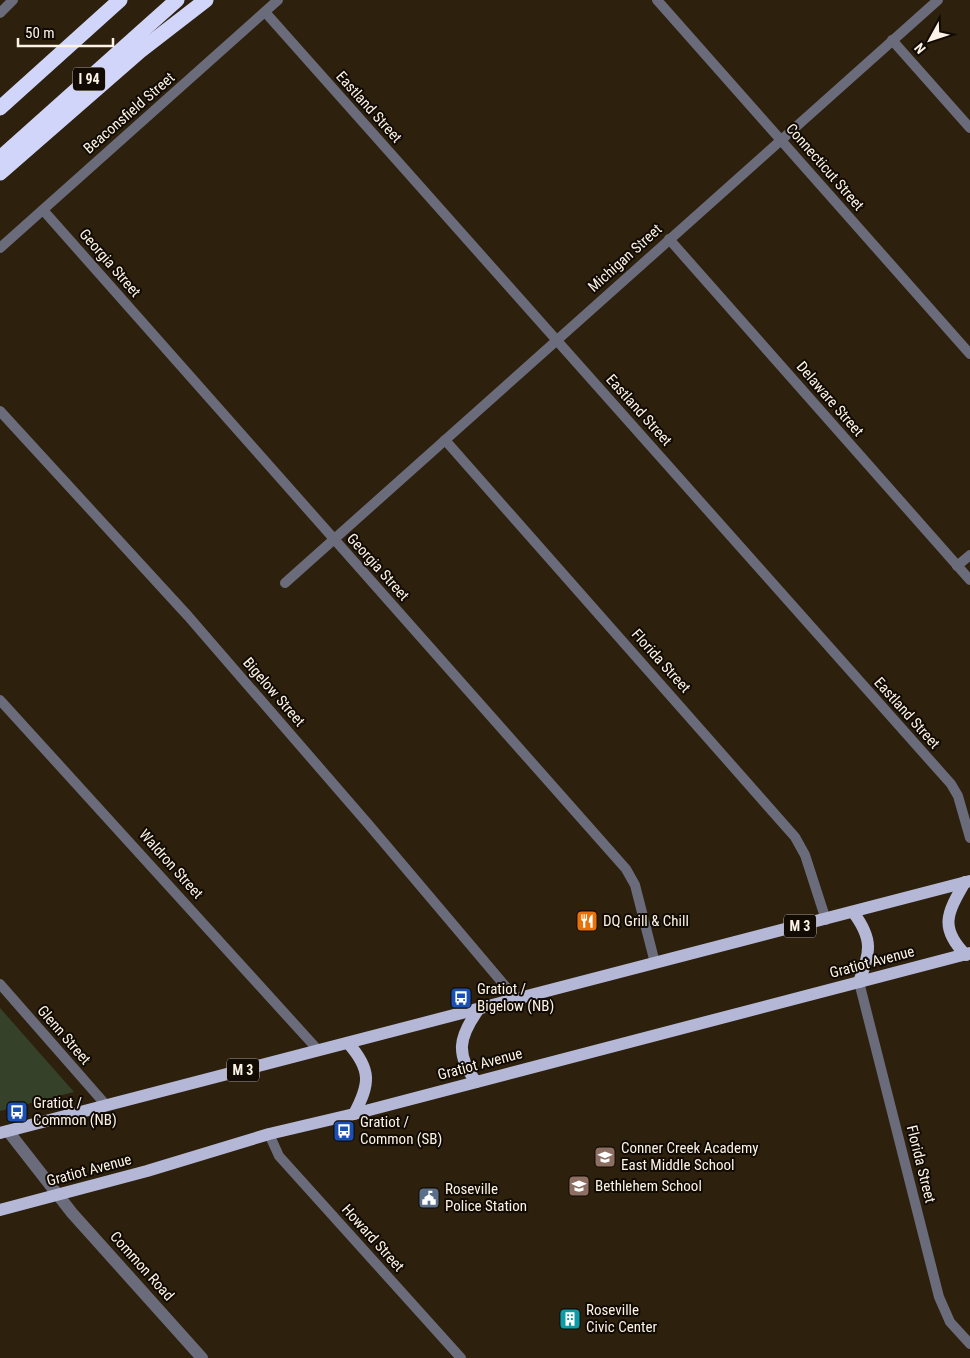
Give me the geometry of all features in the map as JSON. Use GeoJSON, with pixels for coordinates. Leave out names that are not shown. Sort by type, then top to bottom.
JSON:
{"type":"FeatureCollection","features":[{"type":"Feature","properties":{"kind":"highway"},"geometry":{"type":"LineString","coordinates":[[72,42],[105,0]]}},
{"type":"Feature","properties":{"kind":"highway","name":"I 94"},"geometry":{"type":"LineString","coordinates":[[0,108],[120,0]]}},
{"type":"Feature","properties":{"kind":"highway","name":"I 94"},"geometry":{"type":"LineString","coordinates":[[0,158],[177,0]]}},
{"type":"Feature","properties":{"kind":"highway"},"geometry":{"type":"LineString","coordinates":[[0,173],[140,51],[206,0]]}},
{"type":"Feature","properties":{"kind":"main road","name":"M 3"},"geometry":{"type":"LineString","coordinates":[[4,1132],[967,882]]}},
{"type":"Feature","properties":{"kind":"main road"},"geometry":{"type":"LineString","coordinates":[[967,882],[952,905],[948,928],[955,944],[968,954]]}},
{"type":"Feature","properties":{"kind":"main road"},"geometry":{"type":"LineString","coordinates":[[853,912],[866,931],[869,940],[868,958],[859,982]]}},
{"type":"Feature","properties":{"kind":"main road","name":"Gratiot Avenue"},"geometry":{"type":"LineString","coordinates":[[0,1210],[59,1195],[269,1134],[354,1114],[968,954]]}},
{"type":"Feature","properties":{"kind":"main road"},"geometry":{"type":"LineString","coordinates":[[476,1082],[463,1061],[461,1050],[468,1025],[478,1010]]}},
{"type":"Feature","properties":{"kind":"main road"},"geometry":{"type":"LineString","coordinates":[[348,1043],[364,1064],[367,1074],[362,1098],[354,1114]]}},
{"type":"Feature","properties":{"kind":"street"},"geometry":{"type":"LineString","coordinates":[[0,12],[13,0]]}},
{"type":"Feature","properties":{"kind":"street","name":"Beaconsfield Street"},"geometry":{"type":"LineString","coordinates":[[0,248],[278,0]]}},
{"type":"Feature","properties":{"kind":"street","name":"Connecticut Street"},"geometry":{"type":"LineString","coordinates":[[657,0],[970,354]]}},
{"type":"Feature","properties":{"kind":"street","name":"Michigan Street"},"geometry":{"type":"LineString","coordinates":[[285,583],[668,239],[938,0]]}},
{"type":"Feature","properties":{"kind":"street","name":"Eastland Street"},"geometry":{"type":"LineString","coordinates":[[265,12],[951,784],[958,796],[970,838]]}},
{"type":"Feature","properties":{"kind":"street"},"geometry":{"type":"LineString","coordinates":[[892,40],[970,128]]}},
{"type":"Feature","properties":{"kind":"street","name":"Georgia Street"},"geometry":{"type":"LineString","coordinates":[[42,210],[626,869],[634,885],[654,963]]}},
{"type":"Feature","properties":{"kind":"street","name":"Delaware Street"},"geometry":{"type":"LineString","coordinates":[[668,239],[970,580]]}},
{"type":"Feature","properties":{"kind":"street","name":"Bigelow Street"},"geometry":{"type":"LineString","coordinates":[[0,411],[193,622],[363,818],[517,1000]]}},
{"type":"Feature","properties":{"kind":"street","name":"Florida Street"},"geometry":{"type":"LineString","coordinates":[[444,440],[795,836],[805,855],[826,920]]}},
{"type":"Feature","properties":{"kind":"street"},"geometry":{"type":"LineString","coordinates":[[958,566],[970,554]]}},
{"type":"Feature","properties":{"kind":"street","name":"Waldron Street"},"geometry":{"type":"LineString","coordinates":[[0,700],[318,1050]]}},
{"type":"Feature","properties":{"kind":"street","name":"Florida Street"},"geometry":{"type":"LineString","coordinates":[[859,982],[939,1297],[950,1322],[970,1344]]}},
{"type":"Feature","properties":{"kind":"street","name":"Glenn Street"},"geometry":{"type":"LineString","coordinates":[[0,984],[106,1105]]}},
{"type":"Feature","properties":{"kind":"street","name":"Common Road"},"geometry":{"type":"LineString","coordinates":[[4,1132],[59,1195],[72,1213],[202,1358]]}},
{"type":"Feature","properties":{"kind":"street","name":"Howard Street"},"geometry":{"type":"LineString","coordinates":[[269,1134],[280,1156],[461,1358]]}},
{"type":"Feature","properties":{"kind":"green space"},"geometry":{"type":"Polygon","coordinates":[[[0,1008],[74,1092],[0,1111],[0,1008]]]}},
{"type":"Feature","properties":{"kind":"place","name":"DQ Grill & Chill"},"geometry":{"type":"Point","coordinates":[587,921]}},
{"type":"Feature","properties":{"kind":"place","name":"Gratiot / Bigelow (NB)"},"geometry":{"type":"Point","coordinates":[461,998]}},
{"type":"Feature","properties":{"kind":"place","name":"Gratiot / Common (NB)"},"geometry":{"type":"Point","coordinates":[17,1112]}},
{"type":"Feature","properties":{"kind":"place","name":"Gratiot / Common (SB)"},"geometry":{"type":"Point","coordinates":[344,1131]}},
{"type":"Feature","properties":{"kind":"place","name":"Conner Creek Academy East Middle School"},"geometry":{"type":"Point","coordinates":[605,1157]}},
{"type":"Feature","properties":{"kind":"place","name":"Bethlehem School"},"geometry":{"type":"Point","coordinates":[579,1186]}},
{"type":"Feature","properties":{"kind":"place","name":"Roseville Police Station"},"geometry":{"type":"Point","coordinates":[429,1198]}},
{"type":"Feature","properties":{"kind":"place","name":"Roseville Civic Center"},"geometry":{"type":"Point","coordinates":[570,1319]}}]}
